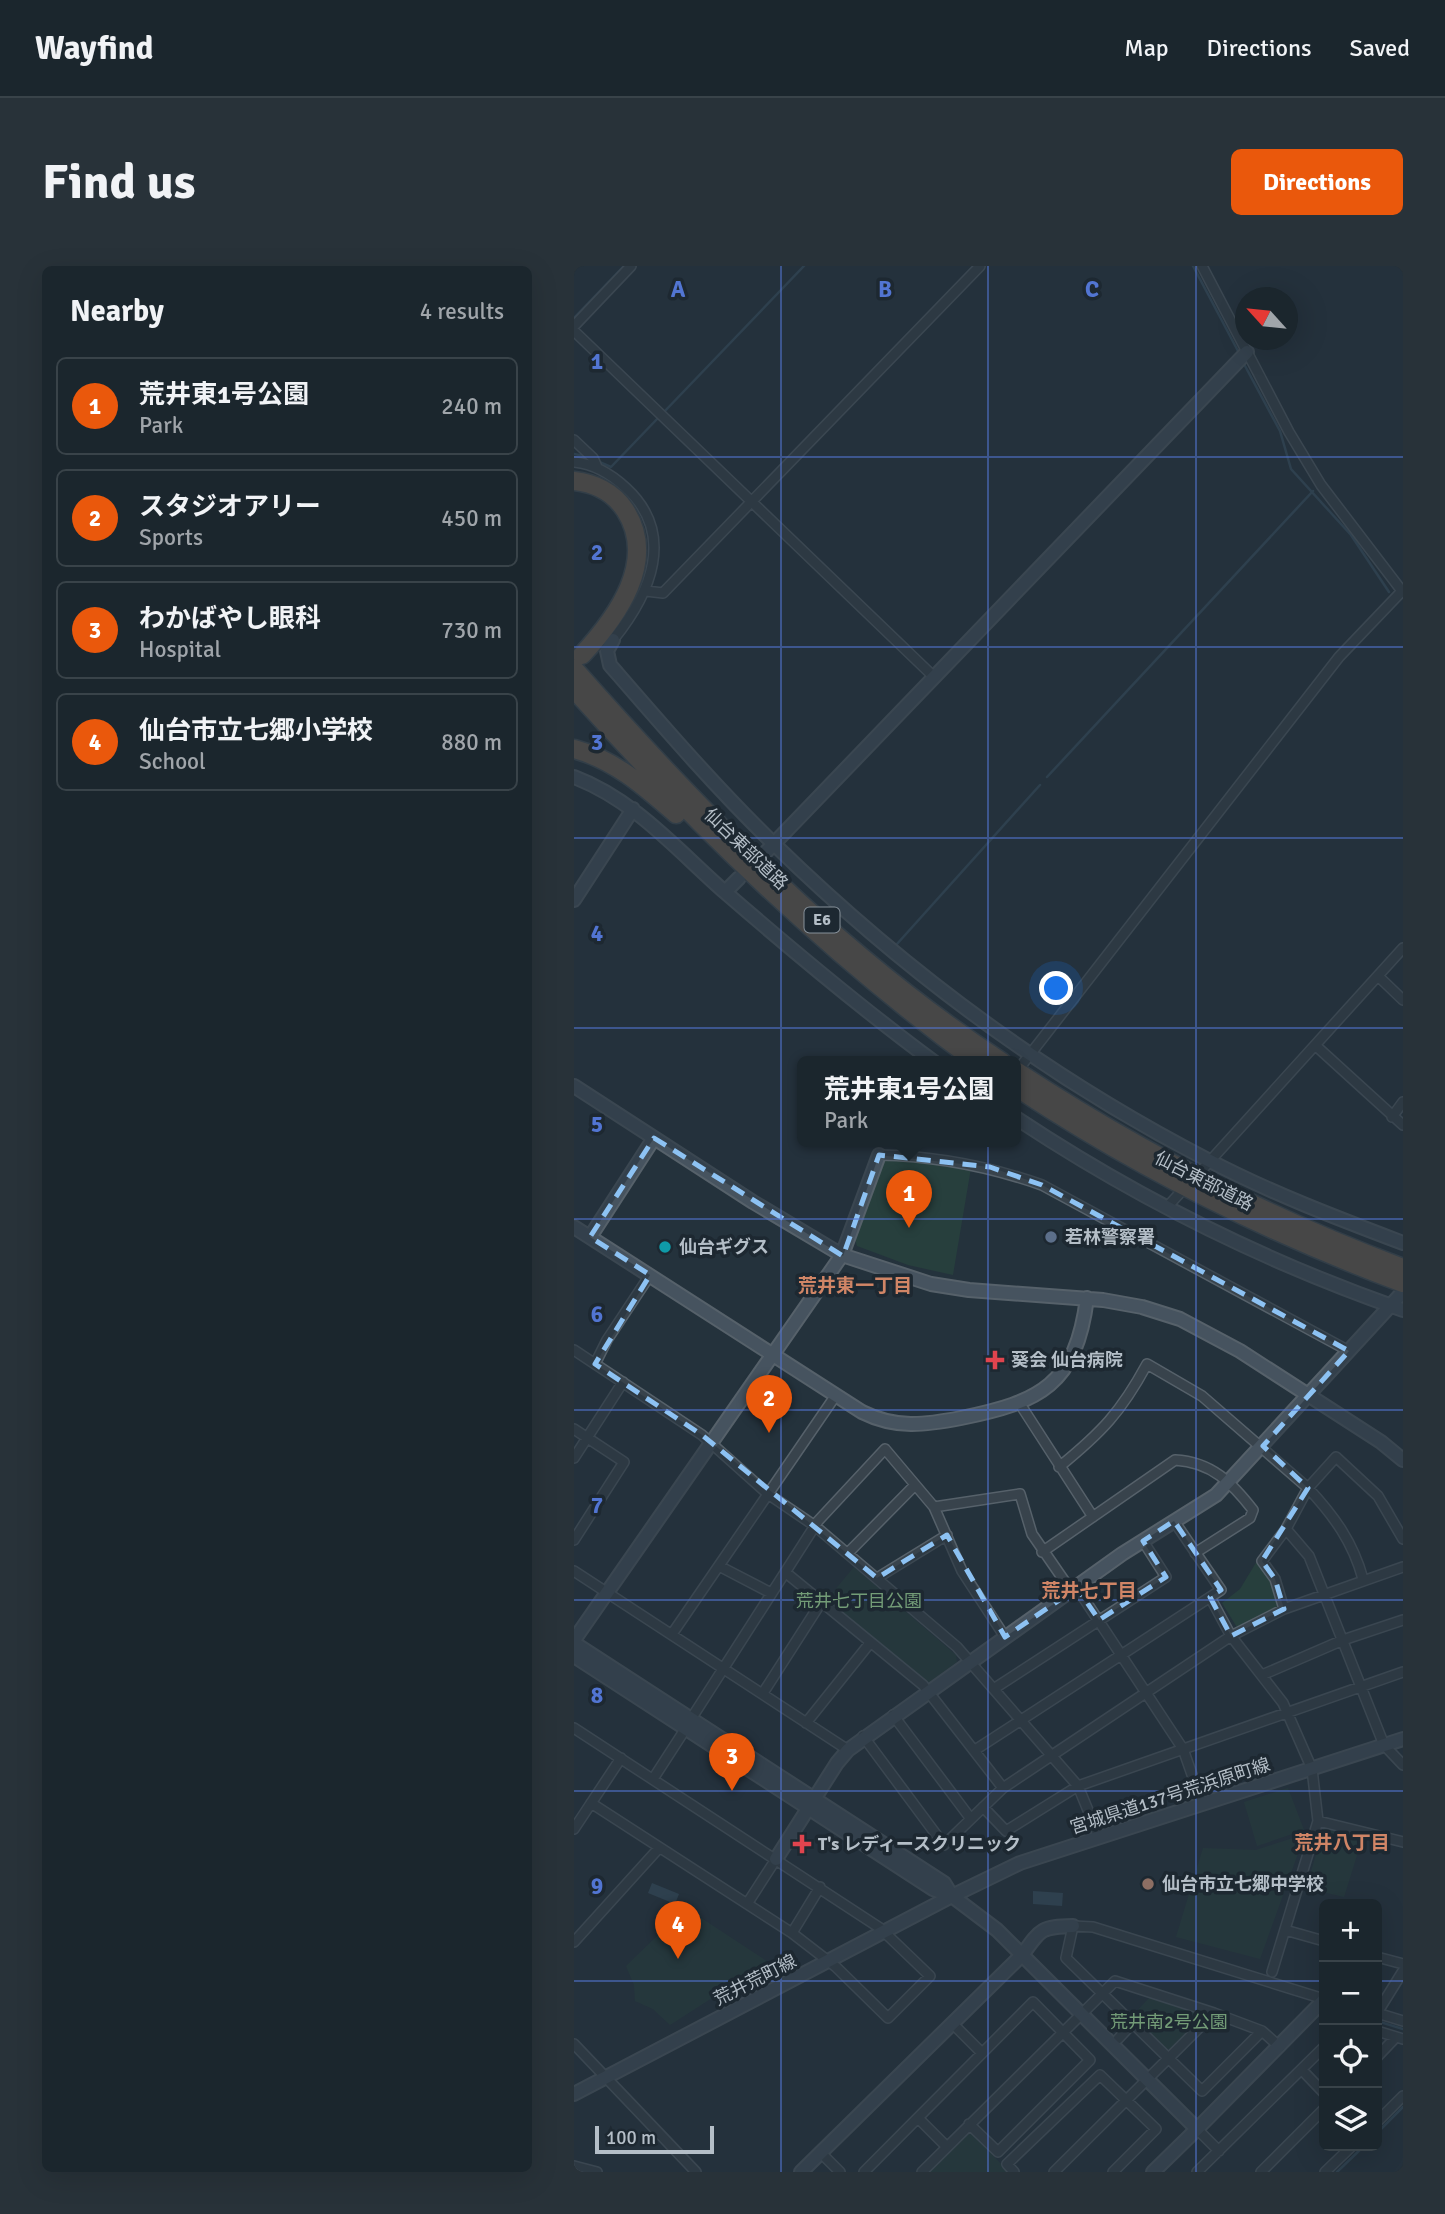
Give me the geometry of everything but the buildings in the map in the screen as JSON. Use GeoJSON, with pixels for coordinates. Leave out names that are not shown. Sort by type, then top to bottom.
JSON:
{"type":"FeatureCollection","features":[{"type":"Feature","properties":{"kind":"highway"},"geometry":{"type":"LineString","coordinates":[[574,481],[596,486],[615,498],[634,526],[638,548],[635,573],[625,596],[612,619],[577,658]]}},
{"type":"Feature","properties":{"kind":"highway"},"geometry":{"type":"LineString","coordinates":[[574,488],[593,494],[612,506],[625,526],[630,550],[626,576],[617,596],[577,658]]}},
{"type":"Feature","properties":{"kind":"highway","name":"仙台東部道路"},"geometry":{"type":"LineString","coordinates":[[577,658],[657,760],[831,928],[910,995],[994,1056]]}},
{"type":"Feature","properties":{"kind":"highway","name":"仙台東部道路"},"geometry":{"type":"LineString","coordinates":[[574,689],[712,836],[822,939],[969,1056]]}},
{"type":"Feature","properties":{"kind":"highway"},"geometry":{"type":"LineString","coordinates":[[574,749],[612,764],[641,783],[747,879],[822,939]]}},
{"type":"Feature","properties":{"kind":"highway","name":"仙台東部道路"},"geometry":{"type":"LineString","coordinates":[[1021,1070],[1116,1135],[1183,1172],[1286,1221],[1403,1268]]}},
{"type":"Feature","properties":{"kind":"highway","name":"仙台東部道路"},"geometry":{"type":"LineString","coordinates":[[1021,1090],[1119,1153],[1175,1184],[1279,1234],[1403,1283]]}},
{"type":"Feature","properties":{"kind":"street"},"geometry":{"type":"LineString","coordinates":[[631,266],[574,328],[751,503],[933,676]]}},
{"type":"Feature","properties":{"kind":"street"},"geometry":{"type":"LineString","coordinates":[[646,591],[663,593],[979,266]]}},
{"type":"Feature","properties":{"kind":"street"},"geometry":{"type":"LineString","coordinates":[[1021,1064],[1339,657],[1402,591],[1321,485],[1202,266]]}},
{"type":"Feature","properties":{"kind":"street"},"geometry":{"type":"LineString","coordinates":[[763,855],[1247,352]]}},
{"type":"Feature","properties":{"kind":"street"},"geometry":{"type":"LineString","coordinates":[[574,440],[595,463],[646,508],[654,547],[646,591],[607,650],[610,665],[773,844],[917,970],[1030,1054],[1132,1119],[1210,1161],[1331,1215],[1403,1243]]}},
{"type":"Feature","properties":{"kind":"street"},"geometry":{"type":"LineString","coordinates":[[574,461],[595,463]]}},
{"type":"Feature","properties":{"kind":"street"},"geometry":{"type":"LineString","coordinates":[[574,776],[598,786],[633,809],[725,892],[927,1056]]}},
{"type":"Feature","properties":{"kind":"street"},"geometry":{"type":"LineString","coordinates":[[574,900],[633,809]]}},
{"type":"Feature","properties":{"kind":"street"},"geometry":{"type":"LineString","coordinates":[[725,892],[739,878]]}},
{"type":"Feature","properties":{"kind":"street"},"geometry":{"type":"LineString","coordinates":[[1201,1171],[1403,948]]}},
{"type":"Feature","properties":{"kind":"street"},"geometry":{"type":"LineString","coordinates":[[1378,976],[1403,1000]]}},
{"type":"Feature","properties":{"kind":"street"},"geometry":{"type":"LineString","coordinates":[[1315,1045],[1403,1125]]}},
{"type":"Feature","properties":{"kind":"street"},"geometry":{"type":"LineString","coordinates":[[574,1086],[753,1202],[842,1255],[931,1284],[969,1290],[1087,1298],[1142,1307],[1194,1324],[1308,1395],[1403,1460]]}},
{"type":"Feature","properties":{"kind":"street"},"geometry":{"type":"LineString","coordinates":[[1392,1116],[1403,1102]]}},
{"type":"Feature","properties":{"kind":"street"},"geometry":{"type":"LineString","coordinates":[[1021,1121],[1168,1206],[1275,1259],[1397,1308]]}},
{"type":"Feature","properties":{"kind":"street"},"geometry":{"type":"LineString","coordinates":[[590,1237],[654,1138]]}},
{"type":"Feature","properties":{"kind":"street"},"geometry":{"type":"LineString","coordinates":[[689,1724],[574,1641],[842,1255],[879,1155],[921,1156],[990,1167],[1042,1185],[1349,1351]]}},
{"type":"Feature","properties":{"kind":"street"},"geometry":{"type":"LineString","coordinates":[[1168,1206],[1180,1194]]}},
{"type":"Feature","properties":{"kind":"street"},"geometry":{"type":"LineString","coordinates":[[574,1227],[875,1419],[909,1426],[1020,1404],[1045,1389],[1069,1362],[1080,1337],[1087,1298]]}},
{"type":"Feature","properties":{"kind":"street"},"geometry":{"type":"LineString","coordinates":[[595,1364],[607,1340],[650,1275]]}},
{"type":"Feature","properties":{"kind":"street"},"geometry":{"type":"LineString","coordinates":[[747,1904],[848,1750],[863,1736],[1143,1541],[1216,1494],[1349,1351],[1397,1308],[1403,1292]]}},
{"type":"Feature","properties":{"kind":"street"},"geometry":{"type":"LineString","coordinates":[[574,1350],[711,1444],[768,1494],[815,1526],[848,1553],[970,1661],[1078,1786],[1099,1837]]}},
{"type":"Feature","properties":{"kind":"street"},"geometry":{"type":"LineString","coordinates":[[1059,1467],[1100,1433],[1118,1413],[1147,1364],[1202,1396],[1263,1446],[1308,1488],[1335,1516],[1358,1560],[1363,1579]]}},
{"type":"Feature","properties":{"kind":"street"},"geometry":{"type":"LineString","coordinates":[[574,1458],[623,1382]]}},
{"type":"Feature","properties":{"kind":"street"},"geometry":{"type":"LineString","coordinates":[[672,1634],[836,1395]]}},
{"type":"Feature","properties":{"kind":"street"},"geometry":{"type":"LineString","coordinates":[[1020,1404],[1093,1517]]}},
{"type":"Feature","properties":{"kind":"street"},"geometry":{"type":"LineString","coordinates":[[574,1429],[624,1462],[574,1540]]}},
{"type":"Feature","properties":{"kind":"street"},"geometry":{"type":"LineString","coordinates":[[653,1779],[815,1526],[885,1449],[934,1507],[962,1570],[1005,1637]]}},
{"type":"Feature","properties":{"kind":"street"},"geometry":{"type":"LineString","coordinates":[[1284,1609],[1275,1579],[1262,1561],[1286,1529],[1308,1488],[1336,1457],[1378,1496],[1403,1539]]}},
{"type":"Feature","properties":{"kind":"street"},"geometry":{"type":"LineString","coordinates":[[1042,1552],[1175,1460],[1186,1461],[1221,1474],[1253,1510],[1250,1518],[1195,1553]]}},
{"type":"Feature","properties":{"kind":"street"},"geometry":{"type":"LineString","coordinates":[[848,1553],[915,1485]]}},
{"type":"Feature","properties":{"kind":"street"},"geometry":{"type":"LineString","coordinates":[[934,1507],[1020,1494],[1032,1534],[1042,1552],[1099,1620],[1183,1749],[1202,1803]]}},
{"type":"Feature","properties":{"kind":"street"},"geometry":{"type":"LineString","coordinates":[[975,1750],[1221,1590],[1174,1521]]}},
{"type":"Feature","properties":{"kind":"street"},"geometry":{"type":"LineString","coordinates":[[1286,1529],[1309,1556],[1384,1745],[1403,1765]]}},
{"type":"Feature","properties":{"kind":"street"},"geometry":{"type":"LineString","coordinates":[[877,1578],[947,1535]]}},
{"type":"Feature","properties":{"kind":"street"},"geometry":{"type":"LineString","coordinates":[[995,1688],[1166,1577],[1143,1541]]}},
{"type":"Feature","properties":{"kind":"street"},"geometry":{"type":"LineString","coordinates":[[719,1566],[772,1593]]}},
{"type":"Feature","properties":{"kind":"street"},"geometry":{"type":"LineString","coordinates":[[863,1736],[944,1845],[1003,1788],[1231,1636],[1284,1609],[1403,1567]]}},
{"type":"Feature","properties":{"kind":"street"},"geometry":{"type":"LineString","coordinates":[[574,1571],[848,1750]]}},
{"type":"Feature","properties":{"kind":"street"},"geometry":{"type":"LineString","coordinates":[[785,1572],[927,1690],[1003,1788]]}},
{"type":"Feature","properties":{"kind":"street"},"geometry":{"type":"LineString","coordinates":[[1210,1597],[1231,1636],[1287,1712],[1312,1769],[1318,1821],[1272,1972]]}},
{"type":"Feature","properties":{"kind":"street"},"geometry":{"type":"LineString","coordinates":[[763,1693],[822,1601]]}},
{"type":"Feature","properties":{"kind":"street"},"geometry":{"type":"LineString","coordinates":[[1262,1675],[1343,1640],[1403,1620]]}},
{"type":"Feature","properties":{"kind":"street"},"geometry":{"type":"LineString","coordinates":[[806,1723],[870,1643]]}},
{"type":"Feature","properties":{"kind":"street"},"geometry":{"type":"LineString","coordinates":[[574,1656],[689,1724],[812,1803],[933,1889],[952,1895],[1023,1954],[1219,2151]]}},
{"type":"Feature","properties":{"kind":"street"},"geometry":{"type":"LineString","coordinates":[[983,1807],[1006,1831],[1078,1786],[1403,1672]]}},
{"type":"Feature","properties":{"kind":"street"},"geometry":{"type":"LineString","coordinates":[[893,1715],[971,1819]]}},
{"type":"Feature","properties":{"kind":"street"},"geometry":{"type":"LineString","coordinates":[[575,1731],[820,1887],[884,1933],[930,1976],[888,2018],[829,1961],[792,1933],[591,1802]]}},
{"type":"Feature","properties":{"kind":"street","name":"宮城県道137号荒浜原町線"},"geometry":{"type":"LineString","coordinates":[[952,1895],[1020,1863],[1403,1739]]}},
{"type":"Feature","properties":{"kind":"street"},"geometry":{"type":"LineString","coordinates":[[574,1829],[621,1758]]}},
{"type":"Feature","properties":{"kind":"street"},"geometry":{"type":"LineString","coordinates":[[1318,1821],[1403,1842]]}},
{"type":"Feature","properties":{"kind":"street"},"geometry":{"type":"LineString","coordinates":[[574,1942],[659,1848]]}},
{"type":"Feature","properties":{"kind":"street"},"geometry":{"type":"LineString","coordinates":[[792,1933],[820,1887]]}},
{"type":"Feature","properties":{"kind":"street","name":"荒井荒町線"},"geometry":{"type":"LineString","coordinates":[[574,2094],[952,1895]]}},
{"type":"Feature","properties":{"kind":"street"},"geometry":{"type":"LineString","coordinates":[[1073,1926],[1066,1958],[1202,2091],[1262,2031]]}},
{"type":"Feature","properties":{"kind":"street"},"geometry":{"type":"LineString","coordinates":[[800,2172],[1023,1954],[1045,1927],[1093,1927],[1319,1998]]}},
{"type":"Feature","properties":{"kind":"street"},"geometry":{"type":"LineString","coordinates":[[1285,1930],[1319,1940]]}},
{"type":"Feature","properties":{"kind":"street"},"geometry":{"type":"LineString","coordinates":[[1382,1959],[1403,1965]]}},
{"type":"Feature","properties":{"kind":"street"},"geometry":{"type":"LineString","coordinates":[[1382,2005],[1403,1972]]}},
{"type":"Feature","properties":{"kind":"street"},"geometry":{"type":"LineString","coordinates":[[922,2172],[1115,1981],[1214,2012],[1262,2031],[1280,2047]]}},
{"type":"Feature","properties":{"kind":"street"},"geometry":{"type":"LineString","coordinates":[[864,2172],[1033,2002],[1090,2060],[998,2152],[969,2124]]}},
{"type":"Feature","properties":{"kind":"street"},"geometry":{"type":"LineString","coordinates":[[1153,2172],[1319,2005]]}},
{"type":"Feature","properties":{"kind":"street"},"geometry":{"type":"LineString","coordinates":[[1054,2172],[1214,2012]]}},
{"type":"Feature","properties":{"kind":"street"},"geometry":{"type":"LineString","coordinates":[[1382,2015],[1403,2021]]}},
{"type":"Feature","properties":{"kind":"street"},"geometry":{"type":"LineString","coordinates":[[952,2023],[982,2053]]}},
{"type":"Feature","properties":{"kind":"street"},"geometry":{"type":"LineString","coordinates":[[1118,2039],[1133,2023]]}},
{"type":"Feature","properties":{"kind":"street"},"geometry":{"type":"LineString","coordinates":[[1382,2033],[1400,2038]]}},
{"type":"Feature","properties":{"kind":"street"},"geometry":{"type":"LineString","coordinates":[[1382,2053],[1400,2038]]}},
{"type":"Feature","properties":{"kind":"street"},"geometry":{"type":"LineString","coordinates":[[574,2044],[692,2171]]}},
{"type":"Feature","properties":{"kind":"street"},"geometry":{"type":"LineString","coordinates":[[1197,2172],[1319,2052]]}},
{"type":"Feature","properties":{"kind":"street"},"geometry":{"type":"LineString","coordinates":[[1302,2070],[1319,2088]]}},
{"type":"Feature","properties":{"kind":"street"},"geometry":{"type":"LineString","coordinates":[[1014,2172],[1007,2164],[1100,2075],[1156,2129],[1113,2172]]}},
{"type":"Feature","properties":{"kind":"street"},"geometry":{"type":"LineString","coordinates":[[1382,2117],[1403,2096]]}},
{"type":"Feature","properties":{"kind":"street"},"geometry":{"type":"LineString","coordinates":[[1261,2172],[1319,2114]]}},
{"type":"Feature","properties":{"kind":"street"},"geometry":{"type":"LineString","coordinates":[[918,2119],[947,2147]]}},
{"type":"Feature","properties":{"kind":"street"},"geometry":{"type":"LineString","coordinates":[[1325,2172],[1347,2151]]}},
{"type":"Feature","properties":{"kind":"street"},"geometry":{"type":"LineString","coordinates":[[820,2152],[840,2172]]}},
{"type":"Feature","properties":{"kind":"street"},"geometry":{"type":"LineString","coordinates":[[574,2166],[597,2172]]}},
{"type":"Feature","properties":{"kind":"highlighted area"},"geometry":{"type":"Polygon","coordinates":[[[654,1138],[843,1256],[879,1155],[990,1167],[1042,1185],[1349,1351],[1263,1446],[1308,1488],[1262,1561],[1275,1579],[1284,1609],[1231,1636],[1210,1597],[1221,1590],[1174,1521],[1143,1541],[1166,1577],[1099,1620],[1077,1588],[1005,1637],[947,1535],[877,1578],[702,1435],[595,1364],[650,1275],[590,1237],[654,1138]]]}},
{"type":"Feature","properties":{"kind":"green space"},"geometry":{"type":"Polygon","coordinates":[[[884,1160],[919,1160],[971,1168],[953,1275],[908,1265],[857,1246],[859,1218],[884,1160]]]}},
{"type":"Feature","properties":{"kind":"green space"},"geometry":{"type":"Polygon","coordinates":[[[1257,1561],[1270,1578],[1279,1603],[1275,1610],[1238,1629],[1222,1603],[1240,1589],[1257,1561]]]}},
{"type":"Feature","properties":{"kind":"green space","name":"荒井七丁目公園"},"geometry":{"type":"Polygon","coordinates":[[[854,1567],[956,1655],[957,1662],[929,1683],[924,1683],[824,1603],[854,1567]]]}},
{"type":"Feature","properties":{"kind":"green space"},"geometry":{"type":"Polygon","coordinates":[[[1288,1788],[1304,1830],[1257,1846],[1244,1802],[1288,1788]]]}},
{"type":"Feature","properties":{"kind":"green space"},"geometry":{"type":"Polygon","coordinates":[[[1324,1828],[1363,1836],[1344,1897],[1306,1888],[1324,1828]]]}},
{"type":"Feature","properties":{"kind":"green space"},"geometry":{"type":"Polygon","coordinates":[[[1305,1834],[1260,1959],[1176,1937],[1203,1848],[1256,1850],[1305,1834]]]}},
{"type":"Feature","properties":{"kind":"green space"},"geometry":{"type":"Polygon","coordinates":[[[686,1908],[768,1962],[670,2025],[653,2009],[635,2001],[634,1985],[626,1966],[686,1908]]]}},
{"type":"Feature","properties":{"kind":"green space","name":"荒井南2号公園"},"geometry":{"type":"Polygon","coordinates":[[[1151,1996],[1205,2015],[1172,2049],[1166,2049],[1133,2015],[1151,1996]]]}},
{"type":"Feature","properties":{"kind":"green space"},"geometry":{"type":"Polygon","coordinates":[[[965,2133],[971,2133],[1009,2172],[929,2172],[965,2133]]]}},
{"type":"Feature","properties":{"kind":"water"},"geometry":{"type":"Polygon","coordinates":[[[652,1883],[679,1894],[675,1904],[648,1893],[652,1883]]]}},
{"type":"Feature","properties":{"kind":"water"},"geometry":{"type":"Polygon","coordinates":[[[1033,1891],[1063,1893],[1062,1906],[1033,1904],[1033,1891]]]}},
{"type":"Feature","properties":{"kind":"waterway"},"geometry":{"type":"LineString","coordinates":[[574,318],[624,266]]}},
{"type":"Feature","properties":{"kind":"waterway"},"geometry":{"type":"LineString","coordinates":[[663,413],[804,266]]}},
{"type":"Feature","properties":{"kind":"waterway"},"geometry":{"type":"LineString","coordinates":[[1193,266],[1238,351]]}},
{"type":"Feature","properties":{"kind":"waterway"},"geometry":{"type":"LineString","coordinates":[[1244,364],[1280,431],[1291,469],[1351,535],[1389,592]]}},
{"type":"Feature","properties":{"kind":"waterway"},"geometry":{"type":"LineString","coordinates":[[597,461],[611,467],[659,417]]}},
{"type":"Feature","properties":{"kind":"waterway"},"geometry":{"type":"LineString","coordinates":[[574,454],[584,456]]}},
{"type":"Feature","properties":{"kind":"waterway"},"geometry":{"type":"LineString","coordinates":[[1047,777],[1313,491]]}},
{"type":"Feature","properties":{"kind":"waterway"},"geometry":{"type":"LineString","coordinates":[[897,944],[1040,785]]}},
{"type":"Feature","properties":{"kind":"waterway"},"geometry":{"type":"LineString","coordinates":[[1382,2023],[1403,2029]]}},
{"type":"Feature","properties":{"kind":"waterway"},"geometry":{"type":"LineString","coordinates":[[1382,2128],[1403,2107]]}},
{"type":"Feature","properties":{"kind":"waterway"},"geometry":{"type":"LineString","coordinates":[[1337,2172],[1359,2151]]}},
{"type":"Feature","properties":{"kind":"place","name":"荒井東1号公園"},"geometry":{"type":"Point","coordinates":[909,1228]}},
{"type":"Feature","properties":{"kind":"place","name":"若林警察署"},"geometry":{"type":"Point","coordinates":[1051,1237]}},
{"type":"Feature","properties":{"kind":"place","name":"仙台ギグス"},"geometry":{"type":"Point","coordinates":[665,1247]}},
{"type":"Feature","properties":{"kind":"place","name":"葵会 仙台病院"},"geometry":{"type":"Point","coordinates":[995,1360]}},
{"type":"Feature","properties":{"kind":"place","name":"スタジオアリー"},"geometry":{"type":"Point","coordinates":[769,1433]}},
{"type":"Feature","properties":{"kind":"place","name":"わかばやし眼科"},"geometry":{"type":"Point","coordinates":[732,1791]}},
{"type":"Feature","properties":{"kind":"place","name":"T's レディースクリニック"},"geometry":{"type":"Point","coordinates":[802,1844]}},
{"type":"Feature","properties":{"kind":"place","name":"仙台市立七郷中学校"},"geometry":{"type":"Point","coordinates":[1148,1884]}},
{"type":"Feature","properties":{"kind":"place","name":"仙台市立七郷小学校"},"geometry":{"type":"Point","coordinates":[678,1959]}},
{"type":"Feature","properties":{"kind":"district","name":"荒井東一丁目"},"geometry":{"type":"Point","coordinates":[855,1286]}},
{"type":"Feature","properties":{"kind":"district","name":"荒井七丁目"},"geometry":{"type":"Point","coordinates":[1089,1591]}},
{"type":"Feature","properties":{"kind":"district","name":"荒井八丁目"},"geometry":{"type":"Point","coordinates":[1342,1843]}}]}
